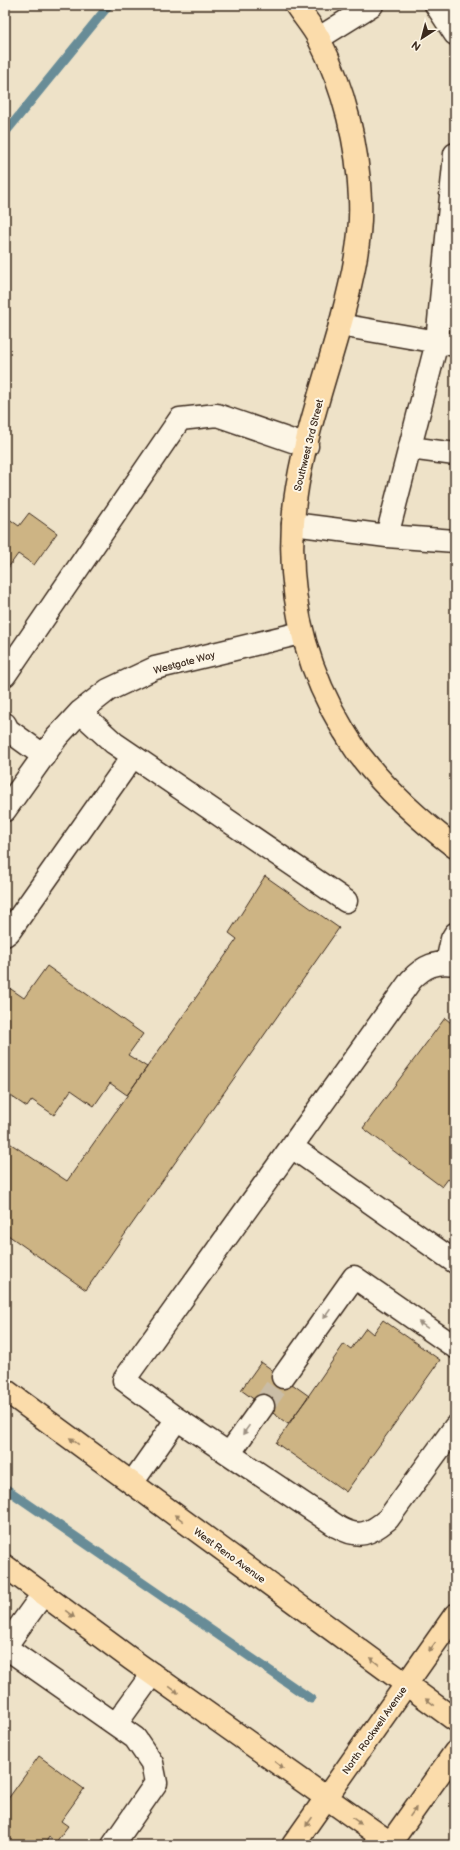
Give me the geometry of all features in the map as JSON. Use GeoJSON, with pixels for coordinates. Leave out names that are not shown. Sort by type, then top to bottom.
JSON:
{"type":"FeatureCollection","features":[{"type":"Feature","properties":{"kind":"main road","name":"Southwest 3rd Street"},"geometry":{"type":"LineString","coordinates":[[296,5],[319,38],[334,73],[346,109],[355,148],[360,201],[358,240],[352,278],[307,446],[295,500],[292,546],[294,585],[301,633],[316,678],[337,719],[361,757],[391,792],[425,824],[455,847]]}},
{"type":"Feature","properties":{"kind":"main road","name":"West Reno Avenue"},"geometry":{"type":"LineString","coordinates":[[5,1390],[455,1720]]}},
{"type":"Feature","properties":{"kind":"main road"},"geometry":{"type":"LineString","coordinates":[[5,1566],[325,1799],[391,1844],[455,1752]]}},
{"type":"Feature","properties":{"kind":"main road","name":"North Rockwell Avenue"},"geometry":{"type":"LineString","coordinates":[[293,1845],[455,1615]]}},
{"type":"Feature","properties":{"kind":"street"},"geometry":{"type":"LineString","coordinates":[[319,38],[372,5]]}},
{"type":"Feature","properties":{"kind":"street"},"geometry":{"type":"LineString","coordinates":[[436,5],[455,34]]}},
{"type":"Feature","properties":{"kind":"street"},"geometry":{"type":"LineString","coordinates":[[387,536],[410,448],[446,343],[455,154]]}},
{"type":"Feature","properties":{"kind":"street"},"geometry":{"type":"LineString","coordinates":[[340,325],[446,343]]}},
{"type":"Feature","properties":{"kind":"street"},"geometry":{"type":"LineString","coordinates":[[5,675],[180,419],[217,415],[307,446]]}},
{"type":"Feature","properties":{"kind":"street"},"geometry":{"type":"LineString","coordinates":[[410,448],[455,454]]}},
{"type":"Feature","properties":{"kind":"street"},"geometry":{"type":"LineString","coordinates":[[293,524],[387,536],[455,541]]}},
{"type":"Feature","properties":{"kind":"street","name":"Westgate Way"},"geometry":{"type":"LineString","coordinates":[[5,810],[57,737],[80,712],[108,690],[155,668],[301,633]]}},
{"type":"Feature","properties":{"kind":"street"},"geometry":{"type":"LineString","coordinates":[[80,712],[114,743],[346,901]]}},
{"type":"Feature","properties":{"kind":"street"},"geometry":{"type":"LineString","coordinates":[[5,724],[8,730],[44,756]]}},
{"type":"Feature","properties":{"kind":"street"},"geometry":{"type":"LineString","coordinates":[[5,935],[9,932],[133,756]]}},
{"type":"Feature","properties":{"kind":"street"},"geometry":{"type":"LineString","coordinates":[[455,934],[452,939],[451,964],[428,966],[420,970],[411,980],[124,1380],[177,1419],[338,1526],[348,1532],[360,1535],[376,1530],[388,1519],[455,1427]]}},
{"type":"Feature","properties":{"kind":"street"},"geometry":{"type":"LineString","coordinates":[[292,1147],[455,1262]]}},
{"type":"Feature","properties":{"kind":"street"},"geometry":{"type":"LineString","coordinates":[[283,1377],[354,1277],[455,1347]]}},
{"type":"Feature","properties":{"kind":"street"},"geometry":{"type":"LineString","coordinates":[[229,1454],[263,1406]]}},
{"type":"Feature","properties":{"kind":"street"},"geometry":{"type":"LineString","coordinates":[[132,1484],[177,1419]]}},
{"type":"Feature","properties":{"kind":"street"},"geometry":{"type":"LineString","coordinates":[[42,1594],[5,1647],[135,1738],[152,1763],[156,1783],[113,1845]]}},
{"type":"Feature","properties":{"kind":"street"},"geometry":{"type":"LineString","coordinates":[[116,1724],[152,1674]]}},
{"type":"Feature","properties":{"kind":"path"},"geometry":{"type":"LineString","coordinates":[[455,1816],[455,1821]]}},
{"type":"Feature","properties":{"kind":"building"},"geometry":{"type":"Polygon","coordinates":[[[29,513],[57,533],[34,565],[18,554],[5,572],[5,516],[19,526],[29,513]]]}},
{"type":"Feature","properties":{"kind":"building"},"geometry":{"type":"Polygon","coordinates":[[[265,876],[339,928],[86,1290],[5,1233],[5,1140],[67,1181],[237,939],[229,933],[265,876]]]}},
{"type":"Feature","properties":{"kind":"building"},"geometry":{"type":"Polygon","coordinates":[[[47,966],[143,1034],[128,1055],[147,1067],[127,1095],[110,1083],[94,1106],[71,1090],[54,1115],[32,1100],[27,1107],[5,1092],[5,985],[24,998],[47,966]]]}},
{"type":"Feature","properties":{"kind":"building"},"geometry":{"type":"Polygon","coordinates":[[[445,1018],[455,1026],[455,1184],[448,1179],[442,1187],[363,1128],[445,1018]]]}},
{"type":"Feature","properties":{"kind":"building"},"geometry":{"type":"Polygon","coordinates":[[[383,1320],[440,1360],[346,1492],[276,1443],[344,1344],[351,1349],[366,1328],[373,1334],[383,1320]]]}},
{"type":"Feature","properties":{"kind":"building"},"geometry":{"type":"Polygon","coordinates":[[[261,1362],[309,1396],[288,1424],[241,1390],[261,1362]]]}},
{"type":"Feature","properties":{"kind":"building"},"geometry":{"type":"Polygon","coordinates":[[[39,1756],[84,1789],[61,1821],[68,1826],[56,1842],[49,1837],[44,1845],[5,1845],[5,1803],[39,1756]]]}},
{"type":"Feature","properties":{"kind":"waterway"},"geometry":{"type":"LineString","coordinates":[[5,133],[109,5]]}},
{"type":"Feature","properties":{"kind":"waterway"},"geometry":{"type":"LineString","coordinates":[[5,1488],[311,1699]]}},
{"type":"Feature","properties":{"kind":"tunnel"},"geometry":{"type":"LineString","coordinates":[[263,1406],[283,1377]]}}]}
